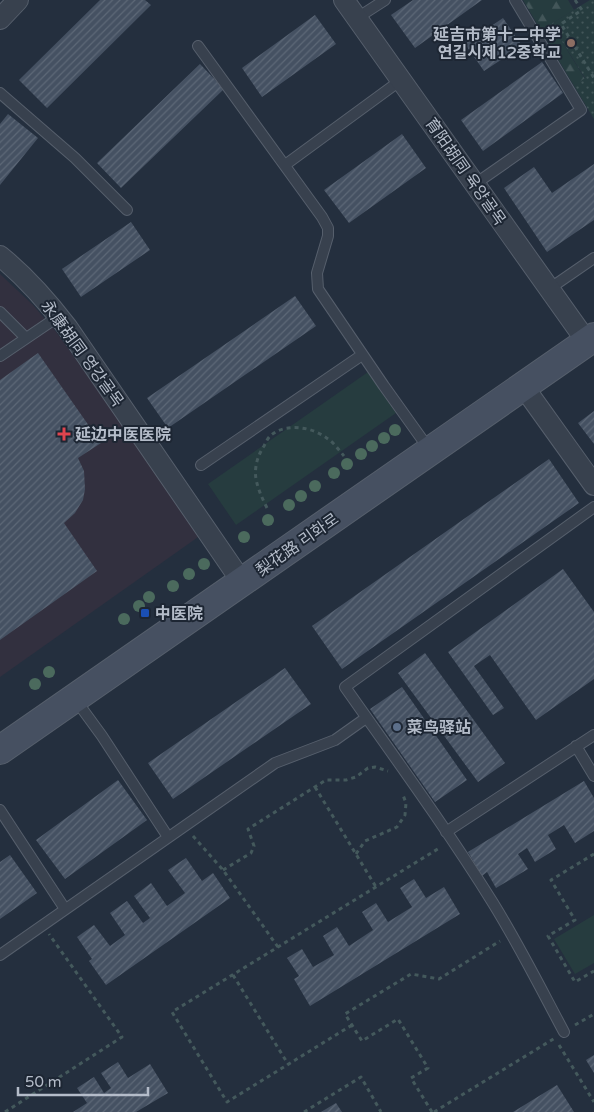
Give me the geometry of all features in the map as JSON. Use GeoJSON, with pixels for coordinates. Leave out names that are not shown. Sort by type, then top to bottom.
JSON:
{"type":"FeatureCollection","features":[{"type":"Feature","properties":{"kind":"street"},"geometry":{"type":"LineString","coordinates":[[0,19],[18,0]]}},
{"type":"Feature","properties":{"kind":"street","name":"育阳胡同 육양골목"},"geometry":{"type":"LineString","coordinates":[[344,0],[549,289],[591,340]]}},
{"type":"Feature","properties":{"kind":"street","name":"永康胡同 영강골목"},"geometry":{"type":"LineString","coordinates":[[0,256],[32,284],[59,316],[242,582]]}},
{"type":"Feature","properties":{"kind":"street","name":"梨花路 리화로"},"geometry":{"type":"LineString","coordinates":[[2,743],[74,698],[591,340]]}},
{"type":"Feature","properties":{"kind":"street"},"geometry":{"type":"LineString","coordinates":[[523,386],[594,485]]}},
{"type":"Feature","properties":{"kind":"lane"},"geometry":{"type":"LineString","coordinates":[[357,18],[386,0]]}},
{"type":"Feature","properties":{"kind":"lane"},"geometry":{"type":"LineString","coordinates":[[475,184],[581,110],[515,0]]}},
{"type":"Feature","properties":{"kind":"lane"},"geometry":{"type":"LineString","coordinates":[[198,46],[322,217],[328,228],[328,236],[317,273],[318,289],[430,451]]}},
{"type":"Feature","properties":{"kind":"lane"},"geometry":{"type":"LineString","coordinates":[[285,165],[401,80]]}},
{"type":"Feature","properties":{"kind":"lane"},"geometry":{"type":"LineString","coordinates":[[0,93],[75,158],[127,210]]}},
{"type":"Feature","properties":{"kind":"lane"},"geometry":{"type":"LineString","coordinates":[[549,289],[594,258]]}},
{"type":"Feature","properties":{"kind":"lane"},"geometry":{"type":"LineString","coordinates":[[0,312],[26,338]]}},
{"type":"Feature","properties":{"kind":"lane"},"geometry":{"type":"LineString","coordinates":[[0,356],[59,316]]}},
{"type":"Feature","properties":{"kind":"lane"},"geometry":{"type":"LineString","coordinates":[[201,465],[362,355]]}},
{"type":"Feature","properties":{"kind":"lane"},"geometry":{"type":"LineString","coordinates":[[564,1032],[512,934],[449,836],[345,687],[594,506]]}},
{"type":"Feature","properties":{"kind":"lane"},"geometry":{"type":"LineString","coordinates":[[74,698],[102,736],[168,837]]}},
{"type":"Feature","properties":{"kind":"lane"},"geometry":{"type":"LineString","coordinates":[[0,955],[275,762],[334,740],[366,718]]}},
{"type":"Feature","properties":{"kind":"lane"},"geometry":{"type":"LineString","coordinates":[[449,836],[594,734]]}},
{"type":"Feature","properties":{"kind":"lane"},"geometry":{"type":"LineString","coordinates":[[576,746],[594,776]]}},
{"type":"Feature","properties":{"kind":"lane"},"geometry":{"type":"LineString","coordinates":[[0,810],[65,909]]}},
{"type":"Feature","properties":{"kind":"path"},"geometry":{"type":"LineString","coordinates":[[576,0],[582,10],[561,24],[594,78]]}},
{"type":"Feature","properties":{"kind":"path"},"geometry":{"type":"LineString","coordinates":[[267,508],[259,492],[256,466],[259,454],[269,437],[279,431],[296,427],[307,429],[319,433],[328,439],[344,456]]}},
{"type":"Feature","properties":{"kind":"path"},"geometry":{"type":"LineString","coordinates":[[223,870],[252,852],[254,846],[248,829],[326,780],[346,780],[356,777],[368,768],[376,767],[388,771],[394,778]]}},
{"type":"Feature","properties":{"kind":"path"},"geometry":{"type":"LineString","coordinates":[[315,787],[376,887]]}},
{"type":"Feature","properties":{"kind":"path"},"geometry":{"type":"LineString","coordinates":[[356,854],[365,841],[397,827],[405,815],[406,803],[403,795]]}},
{"type":"Feature","properties":{"kind":"path"},"geometry":{"type":"LineString","coordinates":[[184,826],[223,870],[278,947]]}},
{"type":"Feature","properties":{"kind":"path"},"geometry":{"type":"LineString","coordinates":[[352,1025],[227,1102],[172,1012],[376,887],[449,836]]}},
{"type":"Feature","properties":{"kind":"path"},"geometry":{"type":"LineString","coordinates":[[594,854],[551,880],[575,920],[548,936],[575,982],[594,971]]}},
{"type":"Feature","properties":{"kind":"path"},"geometry":{"type":"LineString","coordinates":[[5,1112],[122,1037],[43,925]]}},
{"type":"Feature","properties":{"kind":"path"},"geometry":{"type":"LineString","coordinates":[[512,934],[439,979],[411,974],[345,1014],[362,1041],[398,1019],[428,1068],[410,1078],[433,1112],[594,1014]]}},
{"type":"Feature","properties":{"kind":"path"},"geometry":{"type":"LineString","coordinates":[[232,975],[288,1064]]}},
{"type":"Feature","properties":{"kind":"path"},"geometry":{"type":"LineString","coordinates":[[555,1038],[594,1102]]}},
{"type":"Feature","properties":{"kind":"path"},"geometry":{"type":"LineString","coordinates":[[304,1112],[360,1077],[381,1112]]}},
{"type":"Feature","properties":{"kind":"shaded area","name":"延边中医医院"},"geometry":{"type":"Polygon","coordinates":[[[0,274],[33,305],[57,333],[201,535],[0,677],[0,274]]]}},
{"type":"Feature","properties":{"kind":"green space"},"geometry":{"type":"Polygon","coordinates":[[[523,0],[568,0],[574,10],[551,24],[585,79],[574,86],[523,0]]]}},
{"type":"Feature","properties":{"kind":"green space"},"geometry":{"type":"Polygon","coordinates":[[[590,0],[594,0],[594,119],[574,86],[585,78],[551,24],[590,0]]]}},
{"type":"Feature","properties":{"kind":"green space"},"geometry":{"type":"Polygon","coordinates":[[[368,372],[396,413],[236,525],[208,484],[368,372]]]}},
{"type":"Feature","properties":{"kind":"green space"},"geometry":{"type":"Polygon","coordinates":[[[594,915],[594,963],[575,974],[554,939],[594,915]]]}},
{"type":"Feature","properties":{"kind":"building"},"geometry":{"type":"Polygon","coordinates":[[[100,0],[145,0],[151,5],[47,108],[19,80],[100,0]]]}},
{"type":"Feature","properties":{"kind":"building"},"geometry":{"type":"Polygon","coordinates":[[[413,0],[482,0],[415,48],[391,15],[413,0]]]}},
{"type":"Feature","properties":{"kind":"building"},"geometry":{"type":"Polygon","coordinates":[[[315,15],[336,44],[262,97],[242,68],[315,15]]]}},
{"type":"Feature","properties":{"kind":"building"},"geometry":{"type":"Polygon","coordinates":[[[503,18],[522,46],[484,71],[465,44],[503,18]]]}},
{"type":"Feature","properties":{"kind":"building"},"geometry":{"type":"Polygon","coordinates":[[[542,62],[563,93],[483,151],[461,120],[542,62]]]}},
{"type":"Feature","properties":{"kind":"building"},"geometry":{"type":"Polygon","coordinates":[[[200,64],[224,89],[121,188],[97,163],[200,64]]]}},
{"type":"Feature","properties":{"kind":"building"},"geometry":{"type":"Polygon","coordinates":[[[8,114],[38,138],[0,185],[0,124],[8,114]]]}},
{"type":"Feature","properties":{"kind":"building"},"geometry":{"type":"Polygon","coordinates":[[[402,134],[426,168],[349,223],[324,190],[402,134]]]}},
{"type":"Feature","properties":{"kind":"building"},"geometry":{"type":"Polygon","coordinates":[[[594,164],[594,220],[547,252],[504,188],[534,167],[552,193],[594,164]]]}},
{"type":"Feature","properties":{"kind":"building"},"geometry":{"type":"Polygon","coordinates":[[[131,222],[150,250],[81,297],[62,269],[131,222]]]}},
{"type":"Feature","properties":{"kind":"building"},"geometry":{"type":"Polygon","coordinates":[[[295,296],[316,326],[168,428],[147,398],[295,296]]]}},
{"type":"Feature","properties":{"kind":"building"},"geometry":{"type":"Polygon","coordinates":[[[38,353],[101,443],[78,458],[84,471],[85,489],[83,500],[75,513],[64,523],[97,571],[0,640],[0,380],[38,353]]]}},
{"type":"Feature","properties":{"kind":"building"},"geometry":{"type":"Polygon","coordinates":[[[594,411],[594,444],[578,423],[594,411]]]}},
{"type":"Feature","properties":{"kind":"building"},"geometry":{"type":"Polygon","coordinates":[[[549,459],[579,503],[342,669],[312,626],[549,459]]]}},
{"type":"Feature","properties":{"kind":"building"},"geometry":{"type":"Polygon","coordinates":[[[563,569],[594,612],[594,679],[536,720],[490,655],[474,666],[504,708],[493,715],[448,652],[563,569]]]}},
{"type":"Feature","properties":{"kind":"building"},"geometry":{"type":"Polygon","coordinates":[[[425,653],[505,763],[478,782],[398,673],[425,653]]]}},
{"type":"Feature","properties":{"kind":"building"},"geometry":{"type":"Polygon","coordinates":[[[285,668],[311,704],[173,799],[148,763],[285,668]]]}},
{"type":"Feature","properties":{"kind":"building"},"geometry":{"type":"Polygon","coordinates":[[[402,687],[467,780],[435,802],[370,709],[402,687]]]}},
{"type":"Feature","properties":{"kind":"building"},"geometry":{"type":"Polygon","coordinates":[[[118,780],[147,820],[65,879],[36,840],[118,780]]]}},
{"type":"Feature","properties":{"kind":"building"},"geometry":{"type":"Polygon","coordinates":[[[584,781],[594,798],[594,831],[575,843],[564,825],[548,835],[556,849],[535,862],[527,848],[518,854],[528,869],[496,888],[487,872],[482,876],[468,852],[584,781]]]}},
{"type":"Feature","properties":{"kind":"building"},"geometry":{"type":"Polygon","coordinates":[[[10,855],[37,893],[0,919],[0,862],[10,855]]]}},
{"type":"Feature","properties":{"kind":"building"},"geometry":{"type":"Polygon","coordinates":[[[186,858],[202,881],[213,873],[230,898],[106,985],[89,961],[92,959],[77,937],[94,925],[110,946],[125,935],[110,913],[127,901],[143,923],[150,918],[134,896],[151,883],[167,906],[185,893],[168,870],[186,858]]]}},
{"type":"Feature","properties":{"kind":"building"},"geometry":{"type":"Polygon","coordinates":[[[414,879],[426,898],[444,887],[460,914],[310,1006],[294,979],[299,976],[287,958],[302,949],[313,967],[334,955],[323,936],[337,927],[349,946],[373,930],[362,912],[376,903],[388,922],[412,907],[400,888],[414,879]]]}},
{"type":"Feature","properties":{"kind":"building"},"geometry":{"type":"Polygon","coordinates":[[[594,1055],[594,1073],[586,1060],[594,1055]]]}},
{"type":"Feature","properties":{"kind":"building"},"geometry":{"type":"Polygon","coordinates":[[[118,1062],[128,1078],[150,1064],[168,1093],[136,1112],[73,1112],[87,1103],[77,1088],[94,1077],[104,1093],[111,1088],[101,1073],[118,1062]]]}},
{"type":"Feature","properties":{"kind":"building"},"geometry":{"type":"Polygon","coordinates":[[[557,1085],[574,1112],[513,1112],[557,1085]]]}},
{"type":"Feature","properties":{"kind":"building"},"geometry":{"type":"Polygon","coordinates":[[[336,1103],[342,1112],[321,1112],[336,1103]]]}},
{"type":"Feature","properties":{"kind":"place","name":"延吉市第十二中学 연길시제12중학교"},"geometry":{"type":"Point","coordinates":[571,43]}},
{"type":"Feature","properties":{"kind":"place","name":"延边中医医院"},"geometry":{"type":"Point","coordinates":[64,434]}},
{"type":"Feature","properties":{"kind":"place","name":"中医院"},"geometry":{"type":"Point","coordinates":[145,613]}},
{"type":"Feature","properties":{"kind":"place","name":"菜鸟驿站"},"geometry":{"type":"Point","coordinates":[397,727]}}]}
